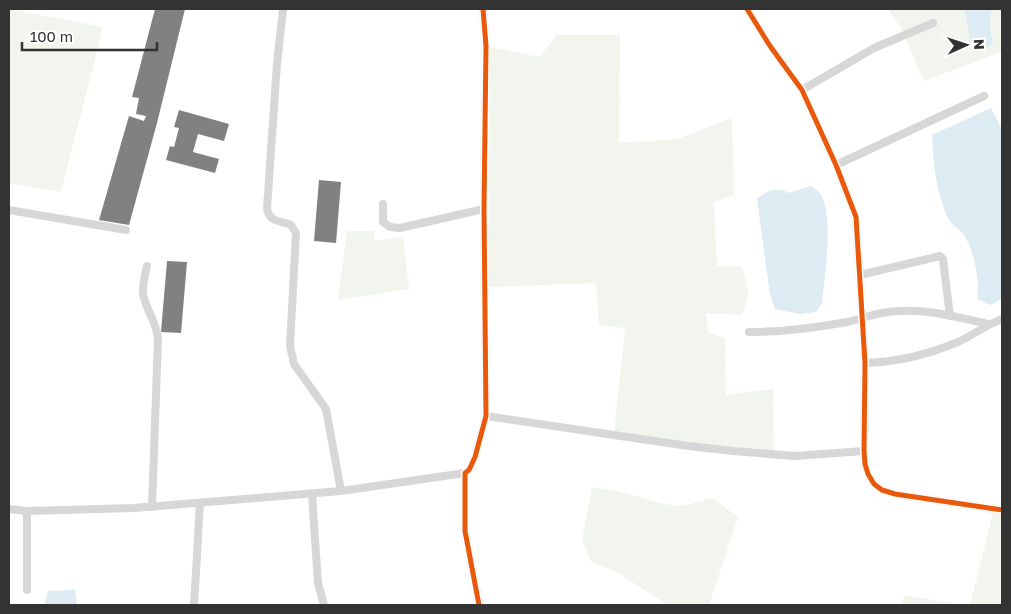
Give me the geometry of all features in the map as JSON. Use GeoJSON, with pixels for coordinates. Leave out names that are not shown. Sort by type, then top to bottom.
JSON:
{"type":"FeatureCollection","features":[{"type":"Feature","properties":{"kind":"street"},"geometry":{"type":"LineString","coordinates":[[283,9],[277,64],[267,208],[270,217],[277,221],[289,223],[294,227],[296,233],[291,356],[298,371],[326,409],[341,491]]}},
{"type":"Feature","properties":{"kind":"street"},"geometry":{"type":"LineString","coordinates":[[479,605],[465,531],[466,473],[475,458],[486,416],[484,209],[486,46],[483,9]]}},
{"type":"Feature","properties":{"kind":"street"},"geometry":{"type":"LineString","coordinates":[[747,9],[770,46],[802,90],[836,164],[856,217],[865,364],[864,451],[868,474],[874,484],[882,490],[896,494],[1002,510]]}},
{"type":"Feature","properties":{"kind":"street"},"geometry":{"type":"LineString","coordinates":[[802,90],[874,48],[933,23]]}},
{"type":"Feature","properties":{"kind":"street"},"geometry":{"type":"LineString","coordinates":[[836,164],[984,96]]}},
{"type":"Feature","properties":{"kind":"street"},"geometry":{"type":"LineString","coordinates":[[383,204],[383,222],[390,227],[400,228],[484,209]]}},
{"type":"Feature","properties":{"kind":"street"},"geometry":{"type":"LineString","coordinates":[[9,210],[126,230]]}},
{"type":"Feature","properties":{"kind":"street"},"geometry":{"type":"LineString","coordinates":[[860,275],[940,256],[943,259],[950,316]]}},
{"type":"Feature","properties":{"kind":"street"},"geometry":{"type":"LineString","coordinates":[[147,266],[143,294],[156,328],[158,339],[152,507]]}},
{"type":"Feature","properties":{"kind":"street"},"geometry":{"type":"LineString","coordinates":[[749,332],[811,329],[899,310],[950,316],[989,324]]}},
{"type":"Feature","properties":{"kind":"street"},"geometry":{"type":"LineString","coordinates":[[865,364],[910,359],[959,342],[989,324],[1002,319]]}},
{"type":"Feature","properties":{"kind":"street"},"geometry":{"type":"LineString","coordinates":[[486,416],[733,451],[794,456],[864,451]]}},
{"type":"Feature","properties":{"kind":"street"},"geometry":{"type":"LineString","coordinates":[[9,510],[152,507],[341,491],[466,473]]}},
{"type":"Feature","properties":{"kind":"street"},"geometry":{"type":"LineString","coordinates":[[312,494],[318,583],[324,605]]}},
{"type":"Feature","properties":{"kind":"street"},"geometry":{"type":"LineString","coordinates":[[194,605],[200,503]]}},
{"type":"Feature","properties":{"kind":"street"},"geometry":{"type":"LineString","coordinates":[[27,511],[27,590]]}},
{"type":"Feature","properties":{"kind":"shaded area"},"geometry":{"type":"Polygon","coordinates":[[[9,9],[103,27],[61,192],[9,183],[9,9]]]}},
{"type":"Feature","properties":{"kind":"shaded area"},"geometry":{"type":"Polygon","coordinates":[[[888,9],[967,9],[965,10],[993,44],[990,25],[991,9],[1002,9],[1002,54],[1001,52],[924,81],[901,28],[888,9]]]}},
{"type":"Feature","properties":{"kind":"shaded area"},"geometry":{"type":"Polygon","coordinates":[[[991,9],[990,25],[993,44],[987,48],[973,48],[965,10],[991,9]]]}},
{"type":"Feature","properties":{"kind":"shaded area"},"geometry":{"type":"Polygon","coordinates":[[[557,35],[620,35],[619,143],[677,139],[732,118],[734,195],[714,202],[717,266],[742,267],[749,293],[742,315],[706,313],[708,333],[725,338],[726,395],[773,389],[774,455],[614,434],[625,328],[599,325],[596,283],[489,287],[490,47],[539,57],[557,35]]]}},
{"type":"Feature","properties":{"kind":"shaded area"},"geometry":{"type":"Polygon","coordinates":[[[991,108],[1002,129],[1002,299],[990,305],[977,299],[977,275],[971,249],[964,235],[949,220],[944,208],[936,177],[932,135],[991,108]]]}},
{"type":"Feature","properties":{"kind":"shaded area"},"geometry":{"type":"Polygon","coordinates":[[[810,186],[819,192],[824,202],[827,226],[827,252],[822,303],[816,312],[800,314],[775,309],[770,295],[757,199],[772,190],[789,193],[810,186]]]}},
{"type":"Feature","properties":{"kind":"shaded area"},"geometry":{"type":"Polygon","coordinates":[[[347,231],[374,231],[374,241],[403,237],[409,289],[338,300],[347,231]]]}},
{"type":"Feature","properties":{"kind":"shaded area"},"geometry":{"type":"Polygon","coordinates":[[[592,488],[613,490],[675,506],[712,498],[738,517],[709,605],[668,605],[618,573],[591,561],[582,540],[592,488]]]}},
{"type":"Feature","properties":{"kind":"shaded area"},"geometry":{"type":"Polygon","coordinates":[[[994,509],[1002,511],[1002,605],[970,605],[994,509]]]}},
{"type":"Feature","properties":{"kind":"shaded area"},"geometry":{"type":"Polygon","coordinates":[[[75,590],[77,605],[44,605],[48,591],[75,590]]]}},
{"type":"Feature","properties":{"kind":"shaded area"},"geometry":{"type":"Polygon","coordinates":[[[904,595],[963,605],[902,605],[904,595]]]}},
{"type":"Feature","properties":{"kind":"building"},"geometry":{"type":"Polygon","coordinates":[[[155,9],[185,9],[157,123],[129,225],[99,220],[129,116],[144,121],[146,116],[136,114],[139,98],[132,97],[155,9]]]}},
{"type":"Feature","properties":{"kind":"building"},"geometry":{"type":"Polygon","coordinates":[[[179,110],[229,124],[224,141],[198,134],[193,152],[219,159],[215,173],[166,160],[170,146],[174,147],[179,128],[174,127],[179,110]]]}},
{"type":"Feature","properties":{"kind":"building"},"geometry":{"type":"Polygon","coordinates":[[[319,180],[341,182],[336,243],[314,241],[319,180]]]}},
{"type":"Feature","properties":{"kind":"building"},"geometry":{"type":"Polygon","coordinates":[[[167,261],[187,262],[181,333],[161,332],[167,261]]]}},
{"type":"Feature","properties":{"kind":"cycle path"},"geometry":{"type":"LineString","coordinates":[[479,605],[465,531],[465,473],[469,470],[475,457],[486,416],[484,209],[486,46],[483,9]]}},
{"type":"Feature","properties":{"kind":"cycle path"},"geometry":{"type":"LineString","coordinates":[[747,9],[770,46],[802,90],[836,165],[856,217],[865,363],[864,451],[868,474],[874,484],[882,490],[895,494],[1002,510]]}}]}
